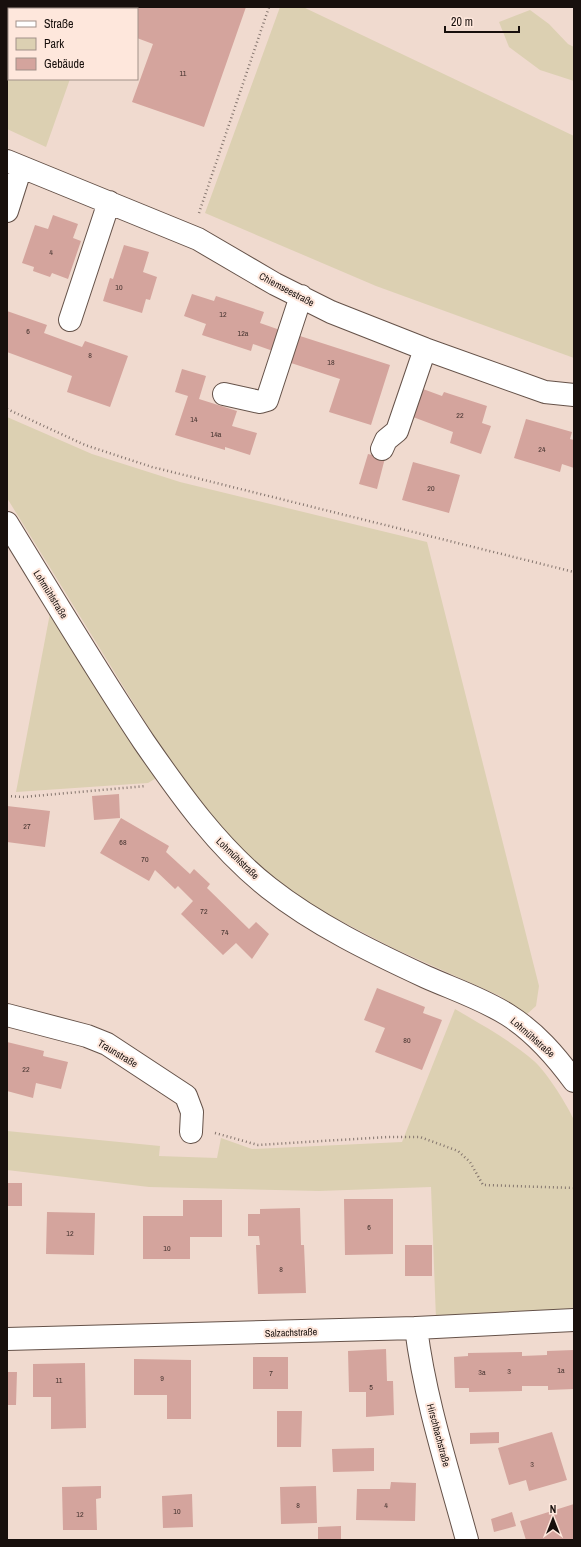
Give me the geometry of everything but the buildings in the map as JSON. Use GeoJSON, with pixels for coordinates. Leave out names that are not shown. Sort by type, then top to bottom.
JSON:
{"type":"FeatureCollection","features":[{"type":"Feature","properties":{"kind":"street","name":"Chiemseestraße"},"geometry":{"type":"LineString","coordinates":[[14,164],[191,236],[275,284],[330,312],[425,349],[545,392],[574,395]]}},
{"type":"Feature","properties":{"kind":"street"},"geometry":{"type":"LineString","coordinates":[[7,211],[14,164]]}},
{"type":"Feature","properties":{"kind":"street"},"geometry":{"type":"LineString","coordinates":[[70,320],[108,202]]}},
{"type":"Feature","properties":{"kind":"street"},"geometry":{"type":"LineString","coordinates":[[224,394],[260,402],[267,400],[301,296]]}},
{"type":"Feature","properties":{"kind":"street"},"geometry":{"type":"LineString","coordinates":[[382,449],[386,440],[398,431],[425,349]]}},
{"type":"Feature","properties":{"kind":"street","name":"Lohmühlstraße"},"geometry":{"type":"LineString","coordinates":[[7,523],[121,707],[166,774],[219,841],[268,888],[304,912],[389,960],[508,1015],[546,1046],[574,1081]]}},
{"type":"Feature","properties":{"kind":"street","name":"Traunstraße"},"geometry":{"type":"LineString","coordinates":[[7,1015],[87,1036],[107,1044],[186,1096],[192,1112],[191,1132]]}},
{"type":"Feature","properties":{"kind":"street","name":"Salzachstraße"},"geometry":{"type":"LineString","coordinates":[[7,1339],[416,1328],[574,1320]]}},
{"type":"Feature","properties":{"kind":"street","name":"Hirschbachstraße"},"geometry":{"type":"LineString","coordinates":[[416,1328],[420,1358],[431,1406],[467,1540]]}},
{"type":"Feature","properties":{"kind":"path"},"geometry":{"type":"LineString","coordinates":[[191,236],[269,7]]}},
{"type":"Feature","properties":{"kind":"path"},"geometry":{"type":"LineString","coordinates":[[7,409],[85,445],[152,467],[574,572]]}},
{"type":"Feature","properties":{"kind":"path"},"geometry":{"type":"LineString","coordinates":[[7,796],[23,797],[150,786],[166,774]]}},
{"type":"Feature","properties":{"kind":"path"},"geometry":{"type":"LineString","coordinates":[[191,1132],[210,1132],[258,1145],[388,1137],[420,1137],[458,1151],[470,1162],[483,1185],[574,1188]]}},
{"type":"Feature","properties":{"kind":"green space"},"geometry":{"type":"Polygon","coordinates":[[[7,7],[95,7],[8,8],[8,80],[70,80],[46,147],[7,129],[7,7]]]}},
{"type":"Feature","properties":{"kind":"green space"},"geometry":{"type":"Polygon","coordinates":[[[280,7],[303,7],[574,136],[574,358],[376,286],[205,213],[280,7]]]}},
{"type":"Feature","properties":{"kind":"green space"},"geometry":{"type":"Polygon","coordinates":[[[530,10],[549,24],[568,44],[574,47],[574,81],[540,70],[509,47],[499,22],[530,10]]]}},
{"type":"Feature","properties":{"kind":"green space"},"geometry":{"type":"Polygon","coordinates":[[[7,417],[92,454],[180,482],[427,542],[539,986],[536,1006],[526,1015],[500,996],[395,949],[302,901],[238,848],[203,807],[173,767],[7,498],[7,417]]]}},
{"type":"Feature","properties":{"kind":"green space"},"geometry":{"type":"Polygon","coordinates":[[[51,608],[158,777],[148,783],[16,792],[51,608]]]}},
{"type":"Feature","properties":{"kind":"green space"},"geometry":{"type":"Polygon","coordinates":[[[455,1009],[506,1040],[534,1061],[545,1073],[556,1089],[574,1120],[574,1311],[436,1319],[431,1187],[319,1191],[149,1187],[7,1170],[7,1131],[160,1146],[159,1156],[217,1158],[221,1138],[252,1149],[402,1142],[455,1009]]]}}]}
